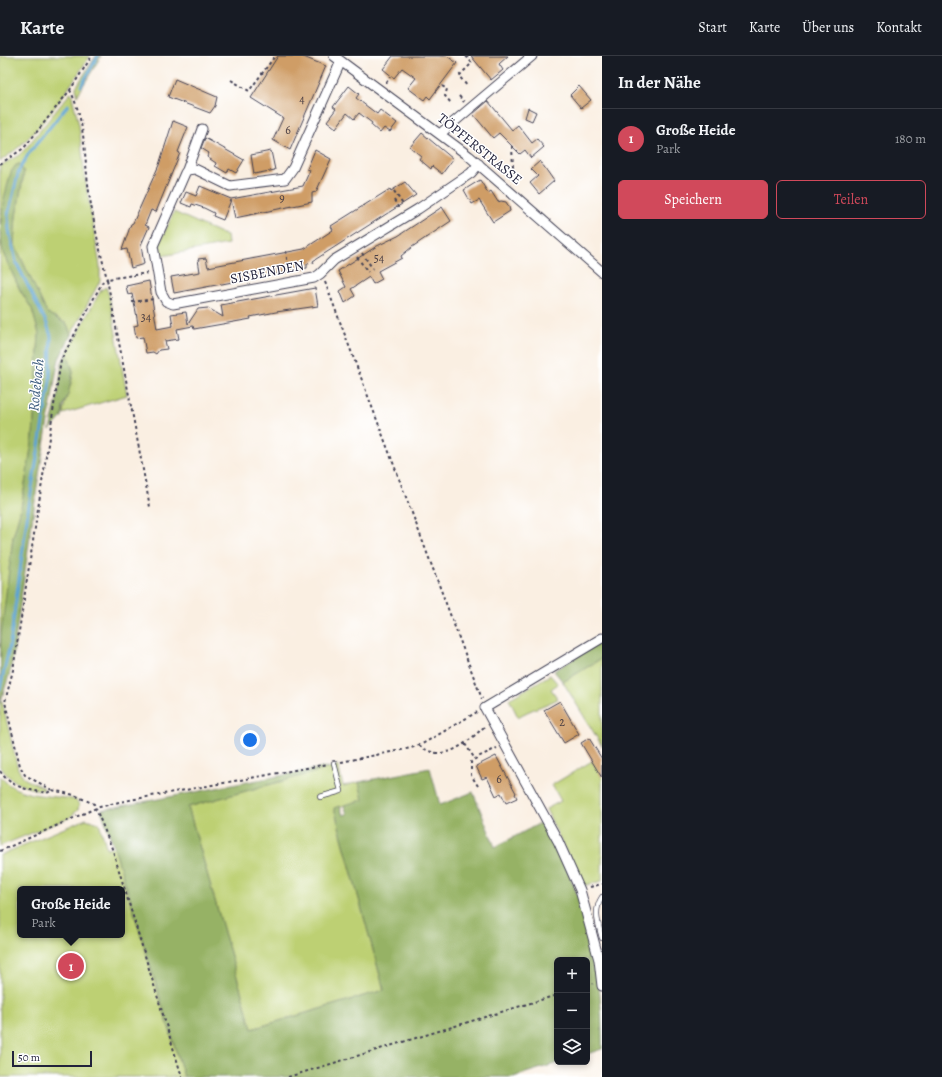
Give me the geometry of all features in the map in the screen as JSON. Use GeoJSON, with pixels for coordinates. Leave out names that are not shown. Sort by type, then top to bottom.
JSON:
{"type":"FeatureCollection","features":[{"type":"Feature","properties":{"kind":"street"},"geometry":{"type":"LineString","coordinates":[[441,133],[532,56]]}},
{"type":"Feature","properties":{"kind":"street"},"geometry":{"type":"LineString","coordinates":[[187,170],[195,169],[230,186],[285,178],[293,168],[337,59]]}},
{"type":"Feature","properties":{"kind":"street","name":"TÖPFERSTRASSE"},"geometry":{"type":"LineString","coordinates":[[337,59],[441,133],[479,164],[602,272]]}},
{"type":"Feature","properties":{"kind":"street"},"geometry":{"type":"LineString","coordinates":[[163,297],[153,246],[179,184],[187,170],[202,129]]}},
{"type":"Feature","properties":{"kind":"street","name":"SISBENDEN"},"geometry":{"type":"LineString","coordinates":[[163,297],[174,304],[314,278],[334,260],[409,214],[471,173],[479,164]]}},
{"type":"Feature","properties":{"kind":"street"},"geometry":{"type":"LineString","coordinates":[[602,638],[485,708],[558,841],[580,890],[599,960],[602,986]]}},
{"type":"Feature","properties":{"kind":"lane"},"geometry":{"type":"LineString","coordinates":[[320,798],[341,792],[334,763]]}},
{"type":"Feature","properties":{"kind":"lane"},"geometry":{"type":"LineString","coordinates":[[602,897],[597,906],[596,913],[602,938]]}},
{"type":"Feature","properties":{"kind":"path"},"geometry":{"type":"LineString","coordinates":[[0,164],[24,148],[70,90],[92,56]]}},
{"type":"Feature","properties":{"kind":"path"},"geometry":{"type":"LineString","coordinates":[[231,80],[249,91],[275,56]]}},
{"type":"Feature","properties":{"kind":"path"},"geometry":{"type":"LineString","coordinates":[[466,56],[472,63],[458,76],[468,87]]}},
{"type":"Feature","properties":{"kind":"path"},"geometry":{"type":"LineString","coordinates":[[442,86],[447,89],[445,96],[451,103]]}},
{"type":"Feature","properties":{"kind":"path"},"geometry":{"type":"LineString","coordinates":[[70,90],[76,102],[82,127],[89,192],[150,507]]}},
{"type":"Feature","properties":{"kind":"path"},"geometry":{"type":"LineString","coordinates":[[512,146],[513,168]]}},
{"type":"Feature","properties":{"kind":"path"},"geometry":{"type":"LineString","coordinates":[[394,191],[409,214]]}},
{"type":"Feature","properties":{"kind":"path"},"geometry":{"type":"LineString","coordinates":[[354,247],[372,269]]}},
{"type":"Feature","properties":{"kind":"path"},"geometry":{"type":"LineString","coordinates":[[354,247],[368,272]]}},
{"type":"Feature","properties":{"kind":"path"},"geometry":{"type":"LineString","coordinates":[[286,251],[290,282]]}},
{"type":"Feature","properties":{"kind":"path"},"geometry":{"type":"LineString","coordinates":[[124,886],[113,851],[94,804],[74,795],[52,790],[25,775],[20,766],[4,702],[13,670],[61,360],[103,281],[107,279],[157,272]]}},
{"type":"Feature","properties":{"kind":"path"},"geometry":{"type":"LineString","coordinates":[[0,851],[96,808],[119,802],[395,752],[419,745],[485,708],[320,274]]}},
{"type":"Feature","properties":{"kind":"path"},"geometry":{"type":"LineString","coordinates":[[132,302],[163,297]]}},
{"type":"Feature","properties":{"kind":"path"},"geometry":{"type":"LineString","coordinates":[[419,745],[424,750],[437,752],[457,750],[492,720]]}},
{"type":"Feature","properties":{"kind":"path"},"geometry":{"type":"LineString","coordinates":[[465,744],[475,759]]}},
{"type":"Feature","properties":{"kind":"path"},"geometry":{"type":"LineString","coordinates":[[478,786],[471,775],[471,762],[506,746]]}},
{"type":"Feature","properties":{"kind":"path"},"geometry":{"type":"LineString","coordinates":[[0,771],[7,780],[19,787],[47,793],[52,790]]}},
{"type":"Feature","properties":{"kind":"path"},"geometry":{"type":"LineString","coordinates":[[580,890],[602,884]]}},
{"type":"Feature","properties":{"kind":"path"},"geometry":{"type":"LineString","coordinates":[[125,890],[182,1077]]}},
{"type":"Feature","properties":{"kind":"path"},"geometry":{"type":"LineString","coordinates":[[288,1077],[554,996]]}},
{"type":"Feature","properties":{"kind":"green space"},"geometry":{"type":"Polygon","coordinates":[[[0,56],[90,56],[61,99],[38,127],[13,152],[0,161],[0,56]]]}},
{"type":"Feature","properties":{"kind":"green space"},"geometry":{"type":"Polygon","coordinates":[[[96,56],[101,56],[77,96],[76,87],[96,56]]]}},
{"type":"Feature","properties":{"kind":"green space"},"geometry":{"type":"Polygon","coordinates":[[[71,92],[79,125],[85,178],[100,266],[100,281],[71,335],[67,324],[47,313],[14,243],[16,216],[23,179],[20,164],[16,165],[11,172],[0,224],[0,166],[19,155],[26,148],[71,92]]]}},
{"type":"Feature","properties":{"kind":"green space"},"geometry":{"type":"Polygon","coordinates":[[[20,164],[24,172],[16,216],[14,243],[47,313],[67,324],[71,335],[59,359],[56,374],[37,487],[11,669],[0,704],[1,634],[13,537],[21,508],[33,437],[39,334],[32,309],[20,290],[3,253],[0,230],[3,202],[11,172],[16,165],[20,164]]]}},
{"type":"Feature","properties":{"kind":"green space"},"geometry":{"type":"Polygon","coordinates":[[[174,212],[227,236],[228,244],[162,256],[159,244],[174,212]]]}},
{"type":"Feature","properties":{"kind":"green space"},"geometry":{"type":"Polygon","coordinates":[[[0,230],[3,253],[20,290],[32,309],[39,334],[33,437],[21,508],[13,537],[0,648],[0,230]]]}},
{"type":"Feature","properties":{"kind":"green space"},"geometry":{"type":"Polygon","coordinates":[[[106,287],[109,295],[127,395],[63,414],[73,374],[67,352],[101,290],[106,287]]]}},
{"type":"Feature","properties":{"kind":"green space"},"geometry":{"type":"Polygon","coordinates":[[[67,352],[73,372],[68,395],[63,405],[62,417],[50,430],[58,394],[62,362],[67,352]]]}},
{"type":"Feature","properties":{"kind":"green space"},"geometry":{"type":"Polygon","coordinates":[[[602,641],[602,658],[563,682],[554,671],[602,641]]]}},
{"type":"Feature","properties":{"kind":"green space"},"geometry":{"type":"Polygon","coordinates":[[[602,658],[602,746],[563,682],[602,658]]]}},
{"type":"Feature","properties":{"kind":"green space"},"geometry":{"type":"Polygon","coordinates":[[[550,675],[558,684],[551,689],[558,699],[518,717],[509,699],[550,675]]]}},
{"type":"Feature","properties":{"kind":"green space"},"geometry":{"type":"Polygon","coordinates":[[[2,701],[18,769],[25,779],[43,787],[44,790],[37,790],[19,784],[0,767],[0,704],[2,701]]]}},
{"type":"Feature","properties":{"kind":"green space"},"geometry":{"type":"Polygon","coordinates":[[[592,761],[602,777],[602,881],[582,886],[546,809],[561,801],[552,785],[592,761]]]}},
{"type":"Feature","properties":{"kind":"green space"},"geometry":{"type":"Polygon","coordinates":[[[338,765],[343,786],[359,782],[364,801],[334,808],[384,990],[252,1029],[188,807],[338,765]]]}},
{"type":"Feature","properties":{"kind":"green space"},"geometry":{"type":"Polygon","coordinates":[[[326,767],[330,768],[188,807],[252,1029],[384,990],[334,808],[340,806],[343,815],[347,814],[344,805],[363,800],[359,782],[430,768],[440,805],[473,792],[495,847],[544,821],[572,882],[589,930],[597,969],[601,1008],[602,1049],[590,1053],[590,957],[554,957],[554,1064],[513,1077],[184,1077],[114,847],[101,810],[326,767]]]}},
{"type":"Feature","properties":{"kind":"green space"},"geometry":{"type":"Polygon","coordinates":[[[0,776],[16,789],[25,792],[76,800],[79,804],[78,810],[69,818],[0,846],[0,776]]]}},
{"type":"Feature","properties":{"kind":"green space"},"geometry":{"type":"Polygon","coordinates":[[[86,819],[99,823],[107,849],[114,847],[184,1077],[0,1077],[0,855],[86,819]]]}},
{"type":"Feature","properties":{"kind":"building"},"geometry":{"type":"Polygon","coordinates":[[[278,56],[301,56],[326,66],[290,150],[273,140],[283,118],[251,98],[278,56]]]}},
{"type":"Feature","properties":{"kind":"building"},"geometry":{"type":"Polygon","coordinates":[[[393,56],[447,56],[457,63],[430,99],[427,96],[424,100],[408,88],[416,78],[402,68],[394,78],[383,69],[393,56]]]}},
{"type":"Feature","properties":{"kind":"building"},"geometry":{"type":"Polygon","coordinates":[[[471,56],[508,56],[499,64],[503,70],[491,80],[471,56]]]}},
{"type":"Feature","properties":{"kind":"building"},"geometry":{"type":"Polygon","coordinates":[[[175,79],[217,97],[215,106],[210,113],[168,97],[175,79]]]}},
{"type":"Feature","properties":{"kind":"building"},"geometry":{"type":"Polygon","coordinates":[[[349,86],[359,94],[356,98],[377,114],[380,110],[397,123],[390,132],[384,128],[380,133],[371,125],[372,123],[359,113],[354,119],[347,113],[336,128],[327,121],[336,109],[333,107],[349,86]]]}},
{"type":"Feature","properties":{"kind":"building"},"geometry":{"type":"Polygon","coordinates":[[[579,86],[591,100],[581,108],[570,95],[579,86]]]}},
{"type":"Feature","properties":{"kind":"building"},"geometry":{"type":"Polygon","coordinates":[[[488,101],[512,130],[518,125],[532,143],[537,139],[544,147],[531,158],[525,150],[520,154],[499,133],[493,138],[473,114],[488,101]]]}},
{"type":"Feature","properties":{"kind":"building"},"geometry":{"type":"Polygon","coordinates":[[[528,108],[536,112],[532,121],[525,118],[528,108]]]}},
{"type":"Feature","properties":{"kind":"building"},"geometry":{"type":"Polygon","coordinates":[[[173,121],[188,127],[178,152],[180,153],[156,212],[151,210],[145,225],[149,227],[141,245],[144,264],[131,268],[127,249],[122,250],[131,224],[133,223],[159,165],[173,121]]]}},
{"type":"Feature","properties":{"kind":"building"},"geometry":{"type":"Polygon","coordinates":[[[422,133],[453,159],[442,174],[432,166],[431,169],[419,159],[421,156],[410,147],[422,133]]]}},
{"type":"Feature","properties":{"kind":"building"},"geometry":{"type":"Polygon","coordinates":[[[205,138],[244,160],[236,173],[229,169],[227,173],[215,166],[216,163],[207,157],[209,153],[201,148],[205,138]]]}},
{"type":"Feature","properties":{"kind":"building"},"geometry":{"type":"Polygon","coordinates":[[[315,150],[331,159],[316,192],[312,193],[312,202],[235,218],[231,200],[223,220],[213,216],[214,213],[204,208],[192,204],[191,207],[181,203],[186,192],[196,196],[200,186],[231,199],[303,186],[310,170],[307,169],[315,150]]]}},
{"type":"Feature","properties":{"kind":"building"},"geometry":{"type":"Polygon","coordinates":[[[271,151],[275,170],[254,174],[251,155],[271,151]]]}},
{"type":"Feature","properties":{"kind":"building"},"geometry":{"type":"Polygon","coordinates":[[[540,161],[554,181],[539,194],[530,183],[538,176],[531,169],[540,161]]]}},
{"type":"Feature","properties":{"kind":"building"},"geometry":{"type":"Polygon","coordinates":[[[480,180],[488,193],[491,191],[498,202],[506,202],[509,207],[510,211],[493,222],[479,200],[472,204],[464,190],[480,180]]]}},
{"type":"Feature","properties":{"kind":"building"},"geometry":{"type":"Polygon","coordinates":[[[405,182],[416,195],[313,261],[314,263],[307,264],[307,268],[174,293],[171,277],[200,272],[198,259],[206,258],[208,267],[304,249],[333,230],[331,226],[390,189],[391,191],[405,182]]]}},
{"type":"Feature","properties":{"kind":"building"},"geometry":{"type":"Polygon","coordinates":[[[442,207],[451,221],[412,247],[401,256],[402,258],[378,271],[382,279],[373,284],[369,277],[351,289],[355,296],[345,303],[340,291],[346,287],[338,271],[377,246],[398,236],[442,207]]]}},
{"type":"Feature","properties":{"kind":"building"},"geometry":{"type":"Polygon","coordinates":[[[149,281],[157,329],[173,326],[171,314],[186,312],[188,324],[198,309],[208,308],[223,317],[221,305],[315,288],[318,306],[276,312],[250,317],[251,319],[194,329],[193,326],[177,329],[179,339],[165,341],[167,349],[159,350],[156,354],[153,352],[146,353],[143,337],[136,338],[134,326],[138,325],[136,312],[132,294],[128,295],[126,286],[149,281]]]}},
{"type":"Feature","properties":{"kind":"building"},"geometry":{"type":"Polygon","coordinates":[[[560,701],[579,734],[564,743],[544,710],[560,701]]]}},
{"type":"Feature","properties":{"kind":"building"},"geometry":{"type":"Polygon","coordinates":[[[589,738],[602,759],[602,778],[581,743],[589,738]]]}},
{"type":"Feature","properties":{"kind":"building"},"geometry":{"type":"Polygon","coordinates":[[[496,756],[516,793],[517,798],[506,803],[501,793],[496,796],[487,777],[482,779],[476,766],[496,756]]]}},
{"type":"Feature","properties":{"kind":"waterway","name":"Rodebach"},"geometry":{"type":"LineString","coordinates":[[81,86],[98,56]]}},
{"type":"Feature","properties":{"kind":"waterway","name":"Rodebach"},"geometry":{"type":"LineString","coordinates":[[0,689],[10,644],[28,511],[50,381],[51,336],[47,324],[16,262],[9,230],[8,215],[19,170],[29,153],[68,105]]}},
{"type":"Feature","properties":{"kind":"place","name":"Große Heide"},"geometry":{"type":"Point","coordinates":[71,966]}}]}
